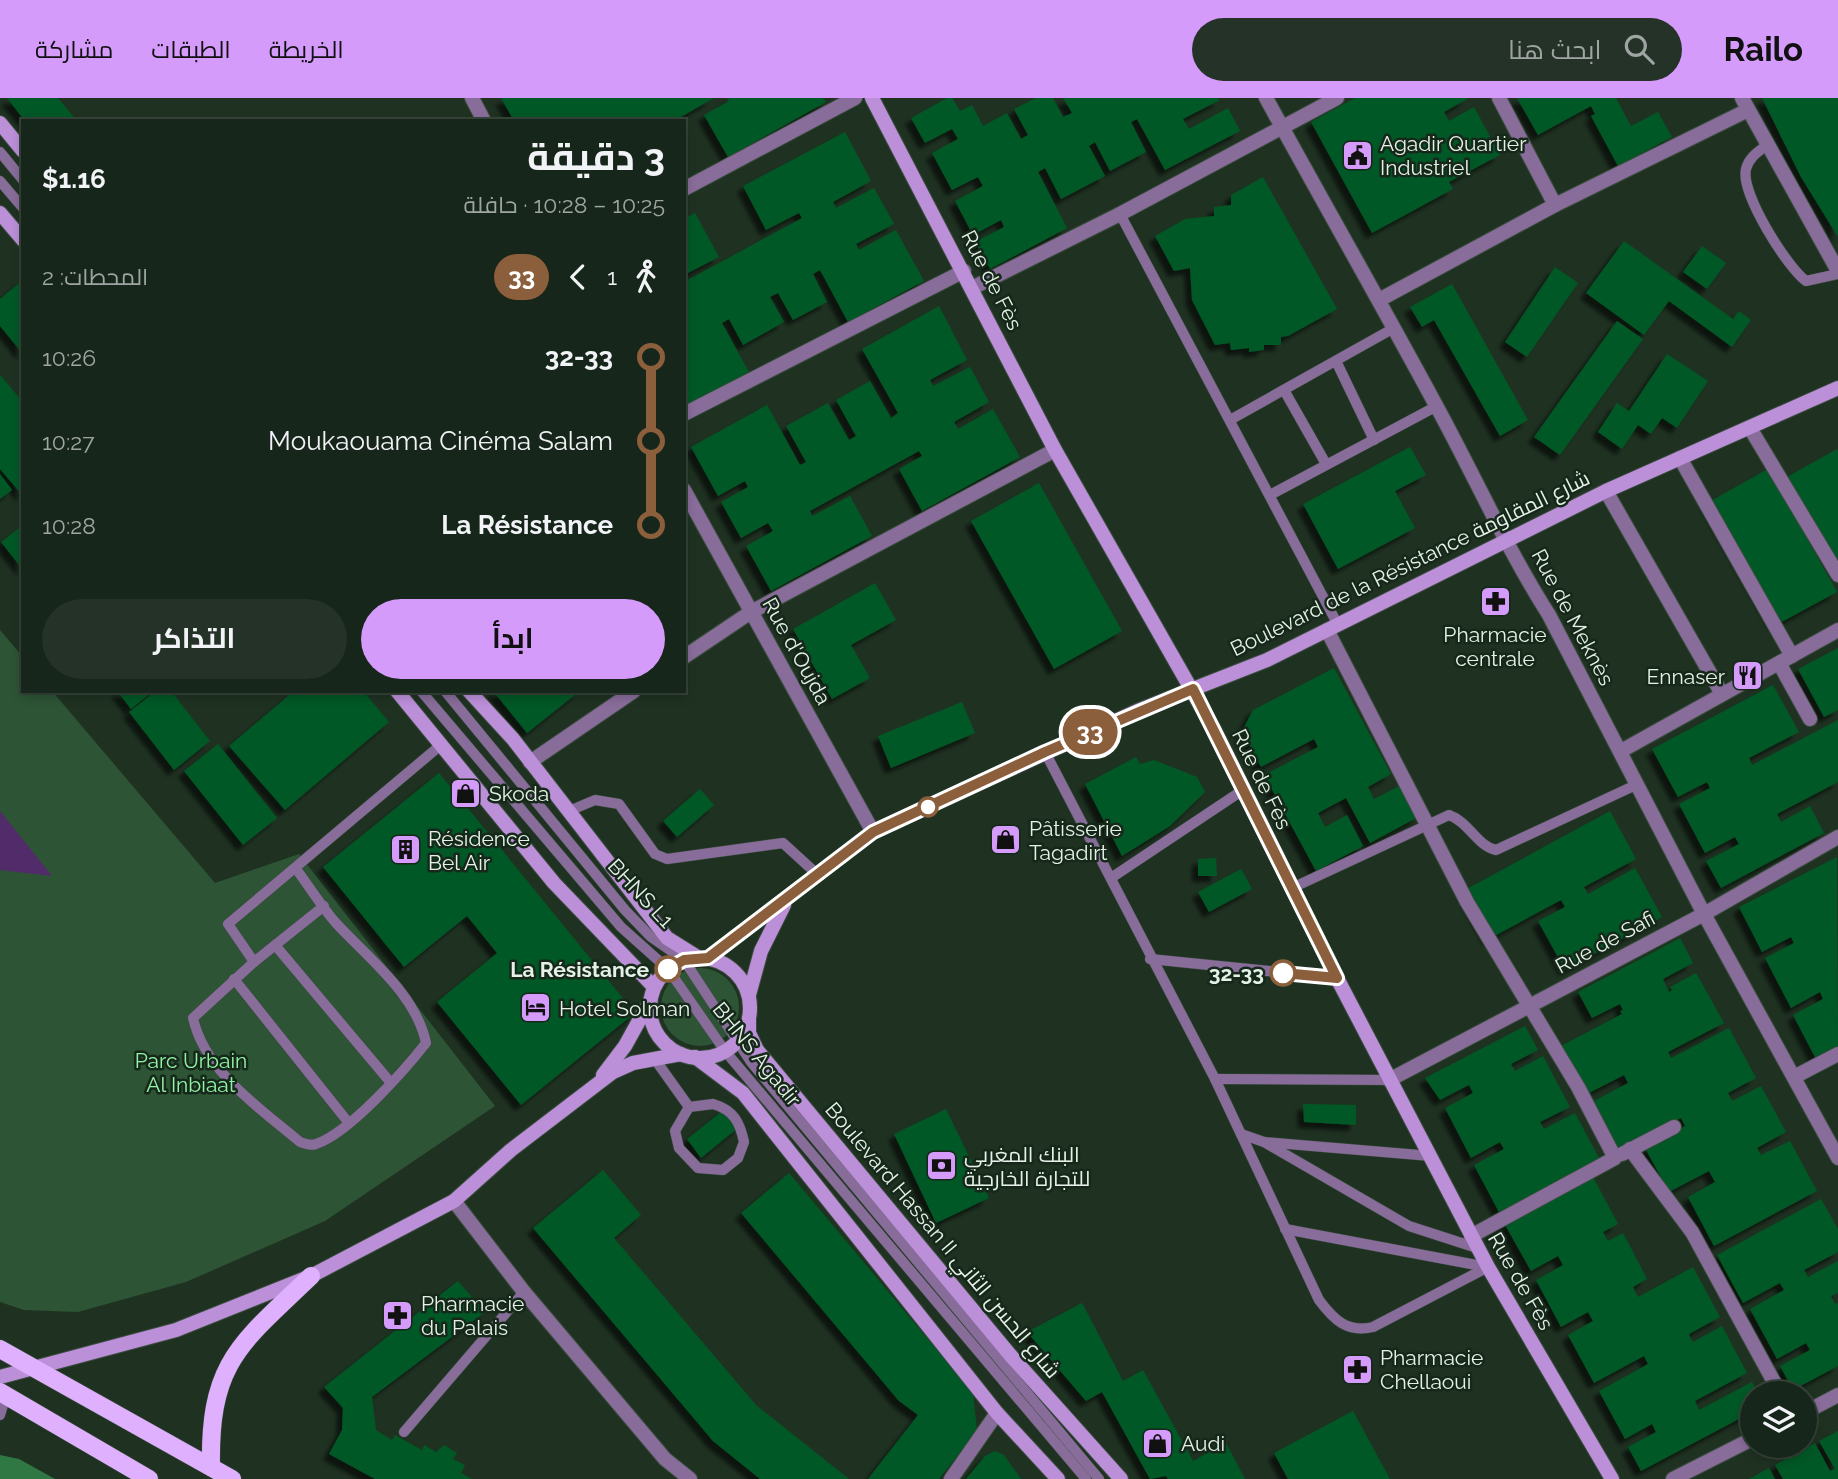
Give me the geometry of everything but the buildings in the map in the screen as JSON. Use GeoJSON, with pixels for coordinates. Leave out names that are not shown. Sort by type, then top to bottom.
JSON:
{"type":"FeatureCollection","features":[{"type":"Feature","properties":{"kind":"main road"},"geometry":{"type":"LineString","coordinates":[[211,1467],[210,1428],[217,1389],[234,1354],[311,1276]]}},
{"type":"Feature","properties":{"kind":"main road"},"geometry":{"type":"LineString","coordinates":[[0,1349],[232,1479]]}},
{"type":"Feature","properties":{"kind":"main road"},"geometry":{"type":"LineString","coordinates":[[3,1393],[149,1479]]}},
{"type":"Feature","properties":{"kind":"street"},"geometry":{"type":"LineString","coordinates":[[472,98],[483,119]]}},
{"type":"Feature","properties":{"kind":"street"},"geometry":{"type":"LineString","coordinates":[[686,188],[855,98]]}},
{"type":"Feature","properties":{"kind":"street","name":"Rue de Fès"},"geometry":{"type":"LineString","coordinates":[[872,98],[1055,450],[1193,689],[1337,978],[1474,1242],[1612,1479]]}},
{"type":"Feature","properties":{"kind":"street","name":"Rue de Meknès"},"geometry":{"type":"LineString","coordinates":[[1266,98],[1437,406],[1509,540],[1523,574],[1549,615],[1621,751],[1704,914],[1838,1158]]}},
{"type":"Feature","properties":{"kind":"street"},"geometry":{"type":"LineString","coordinates":[[972,288],[1120,214],[1337,98]]}},
{"type":"Feature","properties":{"kind":"street"},"geometry":{"type":"LineString","coordinates":[[1499,98],[1555,205]]}},
{"type":"Feature","properties":{"kind":"street"},"geometry":{"type":"LineString","coordinates":[[1379,300],[1745,104],[1838,273]]}},
{"type":"Feature","properties":{"kind":"street"},"geometry":{"type":"LineString","coordinates":[[0,123],[21,149]]}},
{"type":"Feature","properties":{"kind":"street"},"geometry":{"type":"LineString","coordinates":[[0,213],[21,238]]}},
{"type":"Feature","properties":{"kind":"street"},"geometry":{"type":"LineString","coordinates":[[686,413],[964,271]]}},
{"type":"Feature","properties":{"kind":"street","name":"Boulevard de la Résistance شارع المقاومة"},"geometry":{"type":"LineString","coordinates":[[704,958],[785,902],[873,832],[1045,752],[1267,660],[1606,491],[1838,388]]}},
{"type":"Feature","properties":{"kind":"street"},"geometry":{"type":"LineString","coordinates":[[1750,428],[1838,575]]}},
{"type":"Feature","properties":{"kind":"street"},"geometry":{"type":"LineString","coordinates":[[686,656],[751,612],[1055,450]]}},
{"type":"Feature","properties":{"kind":"street"},"geometry":{"type":"LineString","coordinates":[[1680,458],[1786,660],[1810,719]]}},
{"type":"Feature","properties":{"kind":"street"},"geometry":{"type":"LineString","coordinates":[[1606,491],[1721,694]]}},
{"type":"Feature","properties":{"kind":"street","name":"Rue d'Oujda"},"geometry":{"type":"LineString","coordinates":[[686,494],[873,832]]}},
{"type":"Feature","properties":{"kind":"street"},"geometry":{"type":"LineString","coordinates":[[1333,627],[1426,824],[1578,1087],[1615,1158]]}},
{"type":"Feature","properties":{"kind":"street"},"geometry":{"type":"LineString","coordinates":[[1621,751],[1838,630]]}},
{"type":"Feature","properties":{"kind":"street"},"geometry":{"type":"LineString","coordinates":[[399,693],[554,883],[652,993],[653,1026],[660,1038],[743,1093],[998,1413],[1058,1479]]}},
{"type":"Feature","properties":{"kind":"street"},"geometry":{"type":"LineString","coordinates":[[471,693],[530,761],[667,938],[704,958],[731,968],[742,980],[749,995]]}},
{"type":"Feature","properties":{"kind":"street"},"geometry":{"type":"LineString","coordinates":[[530,761],[631,693]]}},
{"type":"Feature","properties":{"kind":"street","name":"Rue de Safi"},"geometry":{"type":"LineString","coordinates":[[1389,1080],[1704,914],[1838,837]]}},
{"type":"Feature","properties":{"kind":"street","name":"Boulevard de la Résistance شارع المقاومة"},"geometry":{"type":"LineString","coordinates":[[749,1019],[749,995],[761,951],[785,902]]}},
{"type":"Feature","properties":{"kind":"street"},"geometry":{"type":"LineString","coordinates":[[596,1084],[625,1046],[652,993],[668,969],[684,960],[704,958]]}},
{"type":"Feature","properties":{"kind":"street"},"geometry":{"type":"LineString","coordinates":[[0,1377],[36,1370],[176,1330],[311,1276],[454,1201],[511,1150],[596,1084],[631,1064],[654,1058],[724,1051],[738,1040],[749,1019]]}},
{"type":"Feature","properties":{"kind":"street","name":"Boulevard Hassan II شارع الحسن الثاني"},"geometry":{"type":"LineString","coordinates":[[749,1019],[749,1033],[757,1050],[1011,1356],[1121,1479]]}},
{"type":"Feature","properties":{"kind":"street"},"geometry":{"type":"LineString","coordinates":[[1794,1077],[1838,1054]]}},
{"type":"Feature","properties":{"kind":"street"},"geometry":{"type":"LineString","coordinates":[[1474,1242],[1630,1149],[1674,1127]]}},
{"type":"Feature","properties":{"kind":"street"},"geometry":{"type":"LineString","coordinates":[[1630,1149],[1692,1232],[1773,1381]]}},
{"type":"Feature","properties":{"kind":"street"},"geometry":{"type":"LineString","coordinates":[[454,1201],[524,1292],[664,1459],[690,1479]]}},
{"type":"Feature","properties":{"kind":"street"},"geometry":{"type":"LineString","coordinates":[[1817,1406],[1838,1395]]}},
{"type":"Feature","properties":{"kind":"street"},"geometry":{"type":"LineString","coordinates":[[951,1479],[998,1413]]}},
{"type":"Feature","properties":{"kind":"street"},"geometry":{"type":"LineString","coordinates":[[1673,1479],[1740,1445]]}},
{"type":"Feature","properties":{"kind":"lane"},"geometry":{"type":"LineString","coordinates":[[1767,145],[1751,157],[1745,170],[1753,201],[1793,271],[1806,281],[1838,273]]}},
{"type":"Feature","properties":{"kind":"lane"},"geometry":{"type":"LineString","coordinates":[[0,152],[21,178]]}},
{"type":"Feature","properties":{"kind":"lane"},"geometry":{"type":"LineString","coordinates":[[0,181],[21,206]]}},
{"type":"Feature","properties":{"kind":"lane"},"geometry":{"type":"LineString","coordinates":[[1120,214],[1270,495],[1333,627]]}},
{"type":"Feature","properties":{"kind":"lane"},"geometry":{"type":"LineString","coordinates":[[1230,420],[1394,328]]}},
{"type":"Feature","properties":{"kind":"lane"},"geometry":{"type":"LineString","coordinates":[[1336,361],[1374,440]]}},
{"type":"Feature","properties":{"kind":"lane"},"geometry":{"type":"LineString","coordinates":[[1284,390],[1326,464]]}},
{"type":"Feature","properties":{"kind":"lane"},"geometry":{"type":"LineString","coordinates":[[1270,495],[1437,406]]}},
{"type":"Feature","properties":{"kind":"lane","name":"BHNS Agadir"},"geometry":{"type":"LineString","coordinates":[[423,693],[621,928],[668,969],[724,1051],[1086,1479]]}},
{"type":"Feature","properties":{"kind":"lane","name":"BHNS L1"},"geometry":{"type":"LineString","coordinates":[[448,693],[625,910],[652,937],[684,960],[751,1062],[1098,1479]]}},
{"type":"Feature","properties":{"kind":"lane"},"geometry":{"type":"LineString","coordinates":[[254,962],[228,924],[442,744]]}},
{"type":"Feature","properties":{"kind":"lane"},"geometry":{"type":"LineString","coordinates":[[1045,752],[1150,959],[1215,1079],[1319,1300],[1343,1325],[1357,1330],[1373,1327],[1488,1267]]}},
{"type":"Feature","properties":{"kind":"lane"},"geometry":{"type":"LineString","coordinates":[[1292,888],[1449,815],[1461,819],[1488,849],[1496,850],[1638,784]]}},
{"type":"Feature","properties":{"kind":"lane"},"geometry":{"type":"LineString","coordinates":[[1111,878],[1243,790]]}},
{"type":"Feature","properties":{"kind":"lane"},"geometry":{"type":"LineString","coordinates":[[569,811],[595,800],[619,804],[655,854],[667,859],[783,843],[818,875]]}},
{"type":"Feature","properties":{"kind":"lane"},"geometry":{"type":"LineString","coordinates":[[296,869],[324,906],[396,987],[422,1026],[426,1044],[391,1083],[348,1122],[314,1145],[300,1143],[232,1084],[198,1042],[193,1018],[234,979],[324,906]]}},
{"type":"Feature","properties":{"kind":"lane"},"geometry":{"type":"LineString","coordinates":[[275,945],[391,1083]]}},
{"type":"Feature","properties":{"kind":"lane"},"geometry":{"type":"LineString","coordinates":[[1150,959],[1337,978]]}},
{"type":"Feature","properties":{"kind":"lane"},"geometry":{"type":"LineString","coordinates":[[234,979],[348,1122]]}},
{"type":"Feature","properties":{"kind":"lane"},"geometry":{"type":"LineString","coordinates":[[654,1058],[689,1107]]}},
{"type":"Feature","properties":{"kind":"lane"},"geometry":{"type":"LineString","coordinates":[[1215,1079],[1389,1080]]}},
{"type":"Feature","properties":{"kind":"lane"},"geometry":{"type":"LineString","coordinates":[[713,1104],[726,1107],[737,1118],[744,1143],[738,1158],[723,1170],[698,1168],[679,1148],[675,1131],[689,1107],[713,1104]]}},
{"type":"Feature","properties":{"kind":"lane"},"geometry":{"type":"LineString","coordinates":[[1241,1134],[1264,1143],[1409,1226],[1474,1242]]}},
{"type":"Feature","properties":{"kind":"lane"},"geometry":{"type":"LineString","coordinates":[[1264,1143],[1431,1156]]}},
{"type":"Feature","properties":{"kind":"lane"},"geometry":{"type":"LineString","coordinates":[[1285,1229],[1488,1267]]}},
{"type":"Feature","properties":{"kind":"lane"},"geometry":{"type":"LineString","coordinates":[[404,1432],[524,1292]]}},
{"type":"Feature","properties":{"kind":"lane"},"geometry":{"type":"LineString","coordinates":[[0,1415],[3,1393]]}},
{"type":"Feature","properties":{"kind":"green space","name":"Parc Urbain Al Inbiaat"},"geometry":{"type":"Polygon","coordinates":[[[0,630],[21,655],[21,693],[54,693],[215,883],[299,854],[495,1106],[325,1221],[186,1282],[78,1312],[24,1310],[0,1302],[0,630]]]}},
{"type":"Feature","properties":{"kind":"green space"},"geometry":{"type":"Polygon","coordinates":[[[692,968],[708,968],[722,974],[733,985],[739,999],[739,1015],[733,1029],[722,1040],[708,1046],[692,1046],[678,1040],[667,1029],[661,1015],[661,999],[667,985],[678,974],[692,968]]]}},
{"type":"Feature","properties":{"kind":"green space"},"geometry":{"type":"Polygon","coordinates":[[[0,1455],[19,1459],[55,1479],[0,1479],[0,1455]]]}},
{"type":"Feature","properties":{"kind":"shaded area"},"geometry":{"type":"Polygon","coordinates":[[[0,811],[52,876],[0,870],[0,811]]]}},
{"type":"Feature","properties":{"kind":"bus line","name":"33"},"geometry":{"type":"LineString","coordinates":[[668,969],[684,960],[708,958],[785,902],[873,832],[1045,752],[1193,689],[1337,978],[1283,973]]}},
{"type":"Feature","properties":{"kind":"place","name":"Agadir Quartier Industriel"},"geometry":{"type":"Point","coordinates":[1357,155]}},
{"type":"Feature","properties":{"kind":"place","name":"Pharmacie centrale"},"geometry":{"type":"Point","coordinates":[1495,602]}},
{"type":"Feature","properties":{"kind":"place","name":"Ennaser"},"geometry":{"type":"Point","coordinates":[1748,676]}},
{"type":"Feature","properties":{"kind":"place","name":"Skoda"},"geometry":{"type":"Point","coordinates":[466,793]}},
{"type":"Feature","properties":{"kind":"place","name":"Pâtisserie Tagadirt"},"geometry":{"type":"Point","coordinates":[1006,840]}},
{"type":"Feature","properties":{"kind":"place","name":"Résidence Bel Air"},"geometry":{"type":"Point","coordinates":[405,850]}},
{"type":"Feature","properties":{"kind":"place","name":"La Résistance"},"geometry":{"type":"Point","coordinates":[668,969]}},
{"type":"Feature","properties":{"kind":"place","name":"32-33"},"geometry":{"type":"Point","coordinates":[1283,973]}},
{"type":"Feature","properties":{"kind":"place","name":"Hotel Solman"},"geometry":{"type":"Point","coordinates":[536,1008]}},
{"type":"Feature","properties":{"kind":"place","name":"البنك المغربي للتجارة الخارجية"},"geometry":{"type":"Point","coordinates":[941,1166]}},
{"type":"Feature","properties":{"kind":"place","name":"Pharmacie du Palais"},"geometry":{"type":"Point","coordinates":[398,1315]}},
{"type":"Feature","properties":{"kind":"place","name":"Pharmacie Chellaoui"},"geometry":{"type":"Point","coordinates":[1357,1369]}},
{"type":"Feature","properties":{"kind":"place","name":"Audi"},"geometry":{"type":"Point","coordinates":[1158,1443]}}]}
